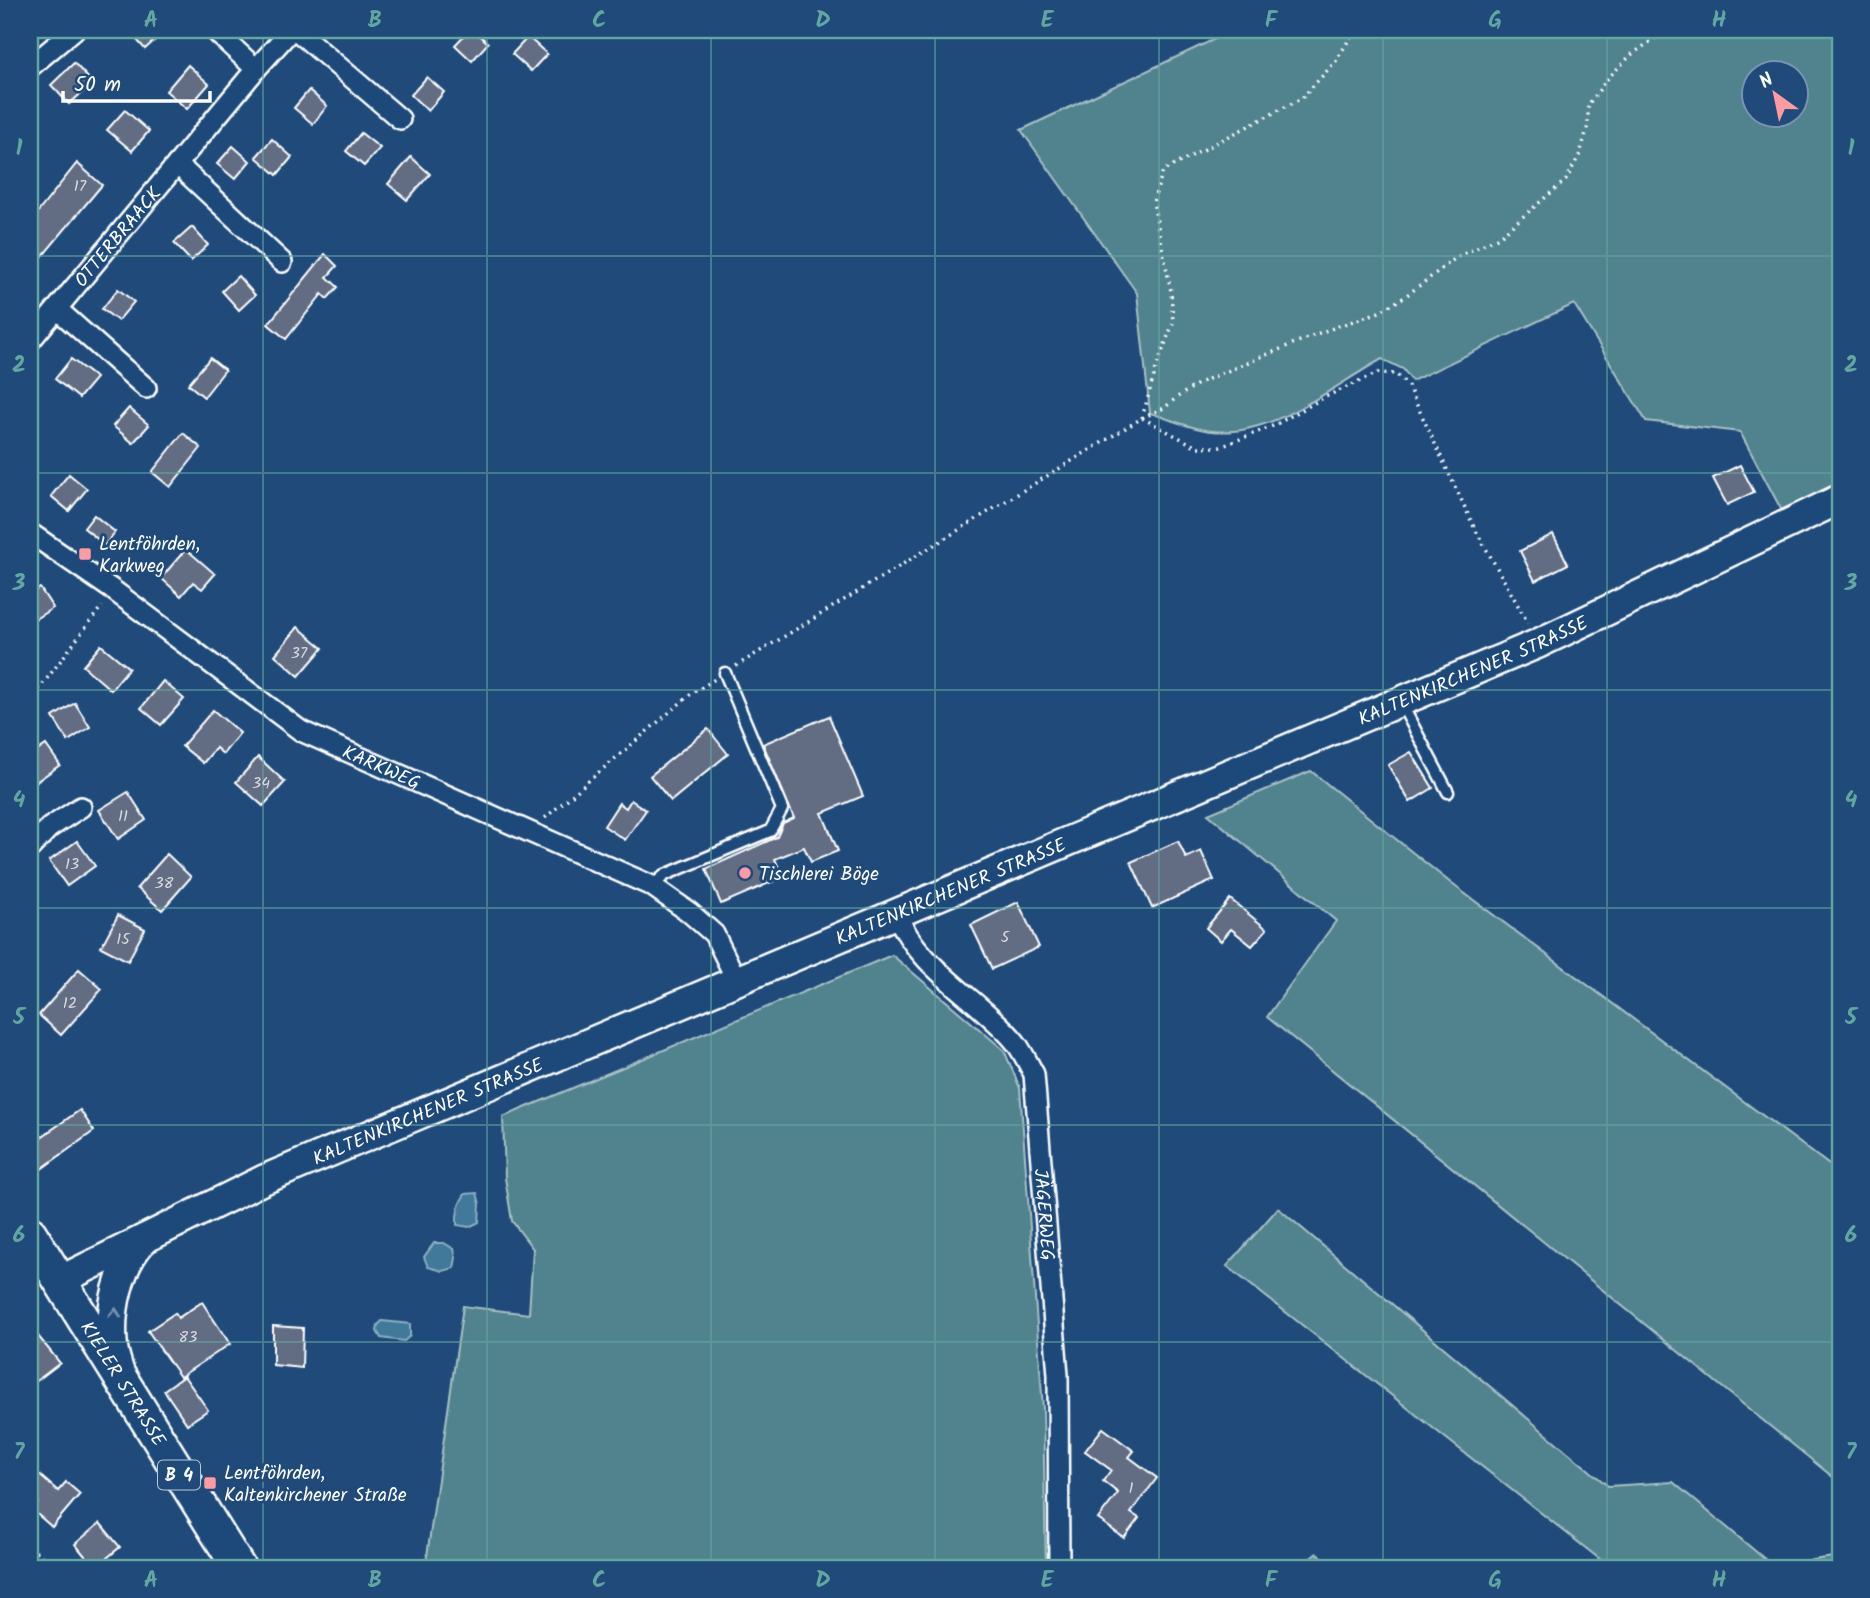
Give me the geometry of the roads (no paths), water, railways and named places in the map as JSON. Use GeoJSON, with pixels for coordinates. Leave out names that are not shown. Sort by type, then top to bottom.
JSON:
{"type":"FeatureCollection","features":[{"type":"Feature","properties":{"kind":"main road","name":"KALTENKIRCHENER STRASSE"},"geometry":{"type":"LineString","coordinates":[[61,1280],[263,1180],[1537,644],[1840,499]]}},
{"type":"Feature","properties":{"kind":"main road","name":"KIELER STRASSE"},"geometry":{"type":"LineString","coordinates":[[30,1233],[239,1568]]}},
{"type":"Feature","properties":{"kind":"main road"},"geometry":{"type":"LineString","coordinates":[[121,1381],[113,1347],[116,1292],[131,1252],[144,1239]]}},
{"type":"Feature","properties":{"kind":"street"},"geometry":{"type":"LineString","coordinates":[[30,67],[74,30]]}},
{"type":"Feature","properties":{"kind":"street"},"geometry":{"type":"LineString","coordinates":[[214,30],[256,69]]}},
{"type":"Feature","properties":{"kind":"street","name":"OTTERBRAACK"},"geometry":{"type":"LineString","coordinates":[[30,341],[256,69],[294,30],[400,118]]}},
{"type":"Feature","properties":{"kind":"street"},"geometry":{"type":"LineString","coordinates":[[177,163],[282,262]]}},
{"type":"Feature","properties":{"kind":"street"},"geometry":{"type":"LineString","coordinates":[[57,309],[146,388]]}},
{"type":"Feature","properties":{"kind":"street","name":"KARKWEG"},"geometry":{"type":"LineString","coordinates":[[30,533],[113,590],[301,731],[652,886],[714,934],[736,979]]}},
{"type":"Feature","properties":{"kind":"street"},"geometry":{"type":"LineString","coordinates":[[30,848],[49,828],[81,807]]}},
{"type":"Feature","properties":{"kind":"street","name":"JÄGERWEG"},"geometry":{"type":"LineString","coordinates":[[897,914],[902,927],[923,954],[1013,1038],[1034,1074],[1058,1375],[1059,1568]]}},
{"type":"Feature","properties":{"kind":"lane"},"geometry":{"type":"LineString","coordinates":[[652,886],[665,875],[770,831],[782,809],[725,673]]}},
{"type":"Feature","properties":{"kind":"lane"},"geometry":{"type":"LineString","coordinates":[[1401,701],[1448,792]]}},
{"type":"Feature","properties":{"kind":"water"},"geometry":{"type":"Polygon","coordinates":[[[477,1193],[480,1204],[479,1222],[469,1227],[457,1225],[458,1209],[465,1194],[477,1193]]]}},
{"type":"Feature","properties":{"kind":"water"},"geometry":{"type":"Polygon","coordinates":[[[434,1243],[444,1243],[454,1249],[454,1268],[443,1271],[428,1267],[424,1257],[434,1243]]]}},
{"type":"Feature","properties":{"kind":"water"},"geometry":{"type":"Polygon","coordinates":[[[382,1321],[410,1324],[410,1336],[404,1341],[381,1338],[377,1331],[382,1321]]]}},
{"type":"Feature","properties":{"kind":"place","name":"Lentföhrden, Karkweg"},"geometry":{"type":"Point","coordinates":[85,554]}},
{"type":"Feature","properties":{"kind":"place","name":"Tischlerei Böge"},"geometry":{"type":"Point","coordinates":[745,873]}},
{"type":"Feature","properties":{"kind":"place","name":"Lentföhrden, Kaltenkirchener Straße"},"geometry":{"type":"Point","coordinates":[210,1483]}}]}
